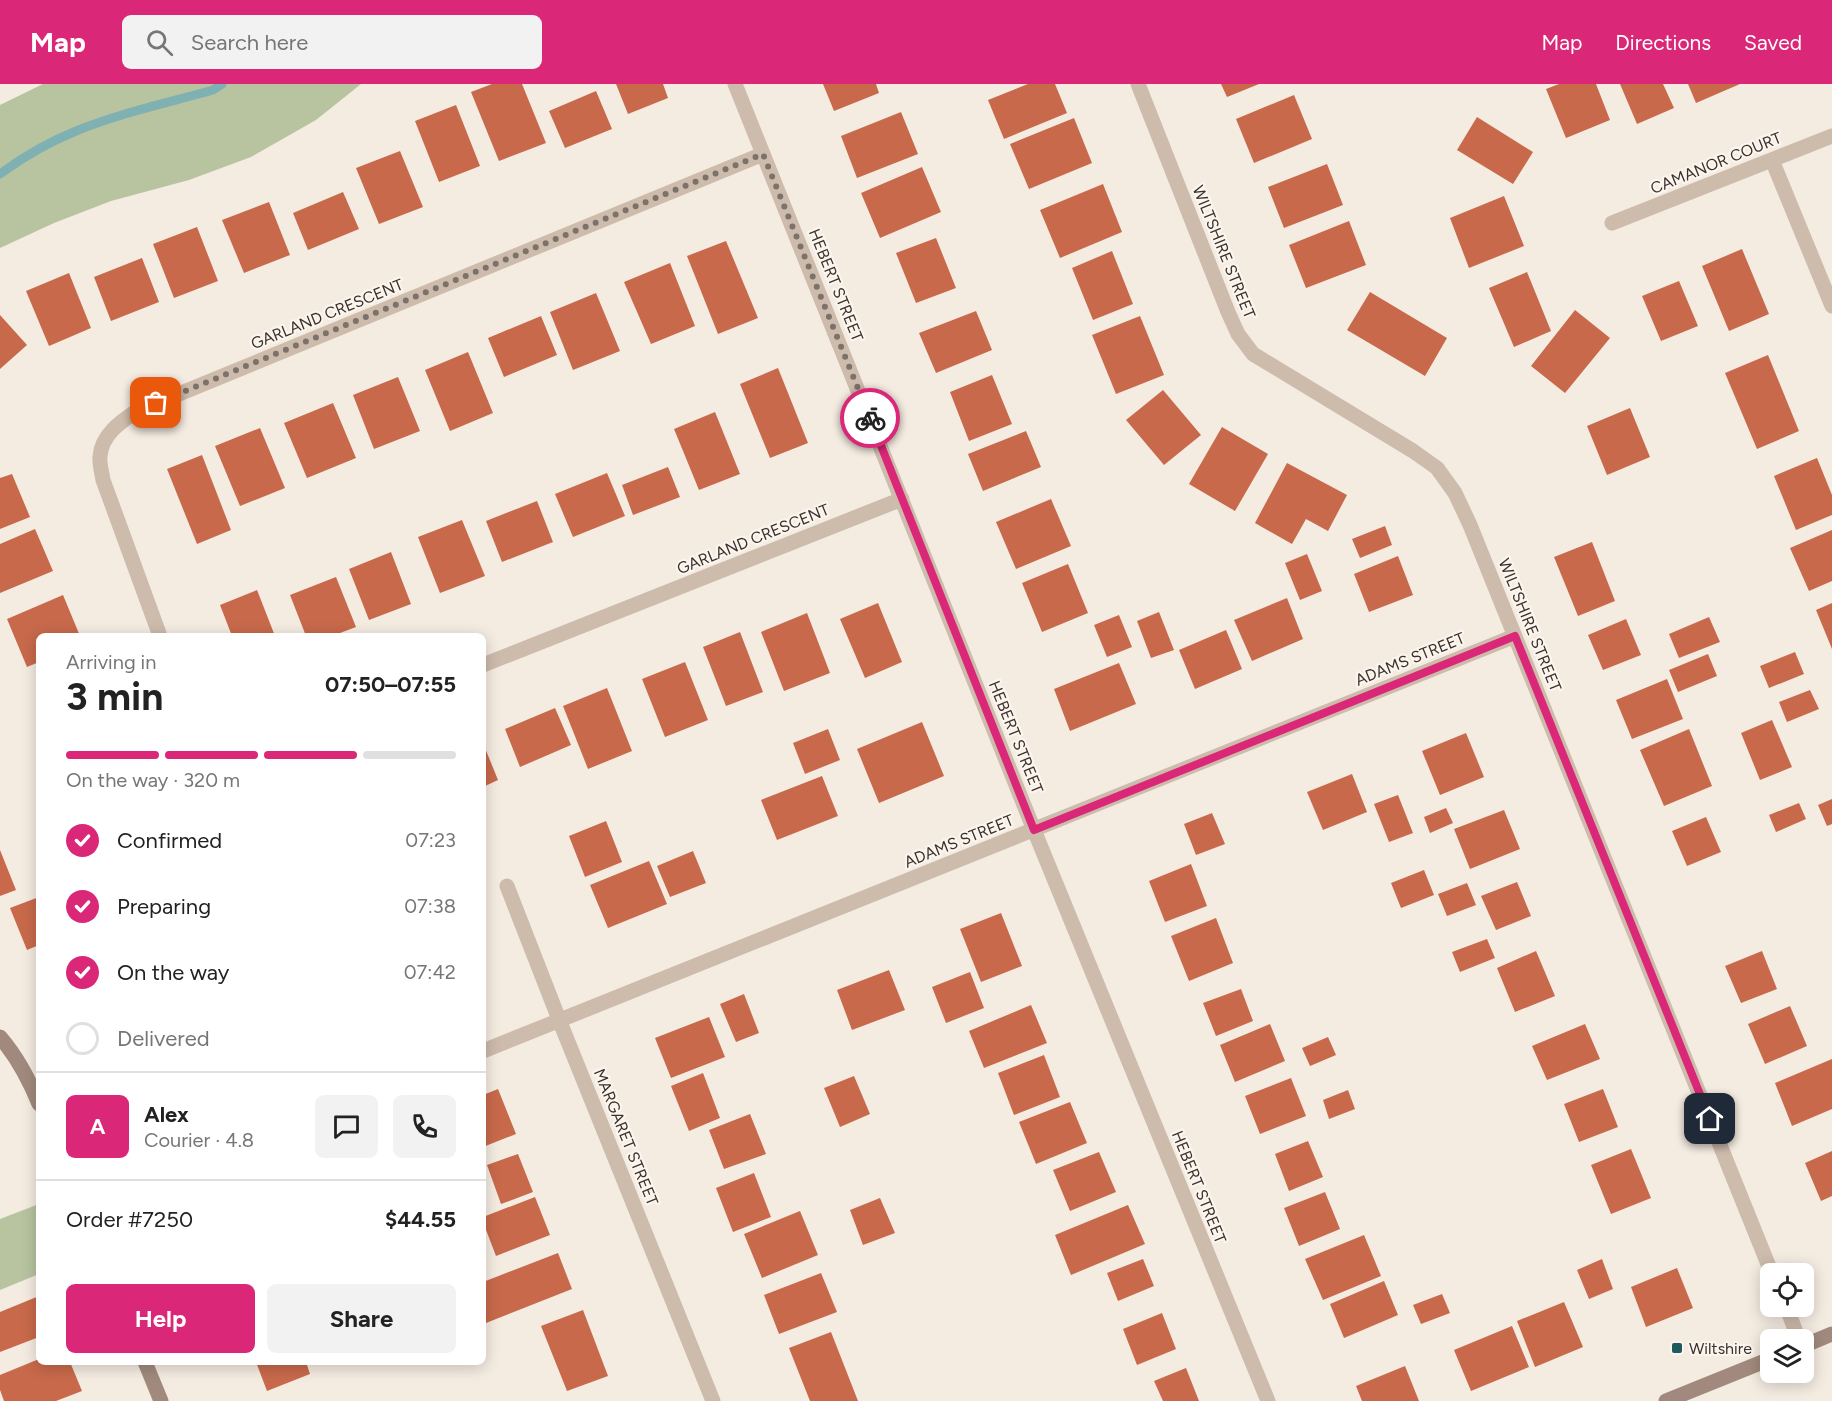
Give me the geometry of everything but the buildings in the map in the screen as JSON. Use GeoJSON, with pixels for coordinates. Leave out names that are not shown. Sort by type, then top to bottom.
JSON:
{"type":"FeatureCollection","features":[{"type":"Feature","properties":{"kind":"main road"},"geometry":{"type":"LineString","coordinates":[[0,1037],[14,1053],[29,1078],[36,1096]]}},
{"type":"Feature","properties":{"kind":"main road"},"geometry":{"type":"LineString","coordinates":[[1814,1341],[1832,1334]]}},
{"type":"Feature","properties":{"kind":"main road"},"geometry":{"type":"LineString","coordinates":[[1666,1401],[1760,1363]]}},
{"type":"Feature","properties":{"kind":"main road"},"geometry":{"type":"LineString","coordinates":[[146,1365],[161,1401]]}},
{"type":"Feature","properties":{"kind":"street","name":"HEBERT STREET"},"geometry":{"type":"LineString","coordinates":[[735,84],[1034,830],[1268,1401]]}},
{"type":"Feature","properties":{"kind":"street","name":"WILTSHIRE STREET"},"geometry":{"type":"LineString","coordinates":[[1138,84],[1238,334],[1253,354],[1413,451],[1437,468],[1455,493],[1470,525],[1768,1263]]}},
{"type":"Feature","properties":{"kind":"street","name":"CAMANOR COURT"},"geometry":{"type":"LineString","coordinates":[[1612,223],[1832,135]]}},
{"type":"Feature","properties":{"kind":"street","name":"GARLAND CRESCENT"},"geometry":{"type":"LineString","coordinates":[[159,633],[103,480],[99,457],[105,440],[117,423],[135,412],[763,154]]}},
{"type":"Feature","properties":{"kind":"street"},"geometry":{"type":"LineString","coordinates":[[1772,160],[1832,306]]}},
{"type":"Feature","properties":{"kind":"street","name":"GARLAND CRESCENT"},"geometry":{"type":"LineString","coordinates":[[486,664],[902,499]]}},
{"type":"Feature","properties":{"kind":"street","name":"ADAMS STREET"},"geometry":{"type":"LineString","coordinates":[[486,1050],[1515,636]]}},
{"type":"Feature","properties":{"kind":"street","name":"MARGARET STREET"},"geometry":{"type":"LineString","coordinates":[[507,886],[714,1401]]}},
{"type":"Feature","properties":{"kind":"green space"},"geometry":{"type":"Polygon","coordinates":[[[43,84],[361,84],[316,120],[251,157],[189,180],[111,201],[54,223],[0,248],[0,105],[43,84]]]}},
{"type":"Feature","properties":{"kind":"green space"},"geometry":{"type":"Polygon","coordinates":[[[36,1205],[36,1275],[0,1290],[0,1219],[36,1205]]]}},
{"type":"Feature","properties":{"kind":"waterway"},"geometry":{"type":"LineString","coordinates":[[0,174],[36,150],[76,131],[213,90],[222,84]]}},
{"type":"Feature","properties":{"kind":"way so far"},"geometry":{"type":"LineString","coordinates":[[156,403],[763,154],[870,418]]}},
{"type":"Feature","properties":{"kind":"place","name":"Wiltshire"},"geometry":{"type":"Point","coordinates":[1677,1348]}},
{"type":"Feature","properties":{"kind":"route"},"geometry":{"type":"LineString","coordinates":[[870,418],[1034,830],[1515,636],[1710,1119]]}}]}
